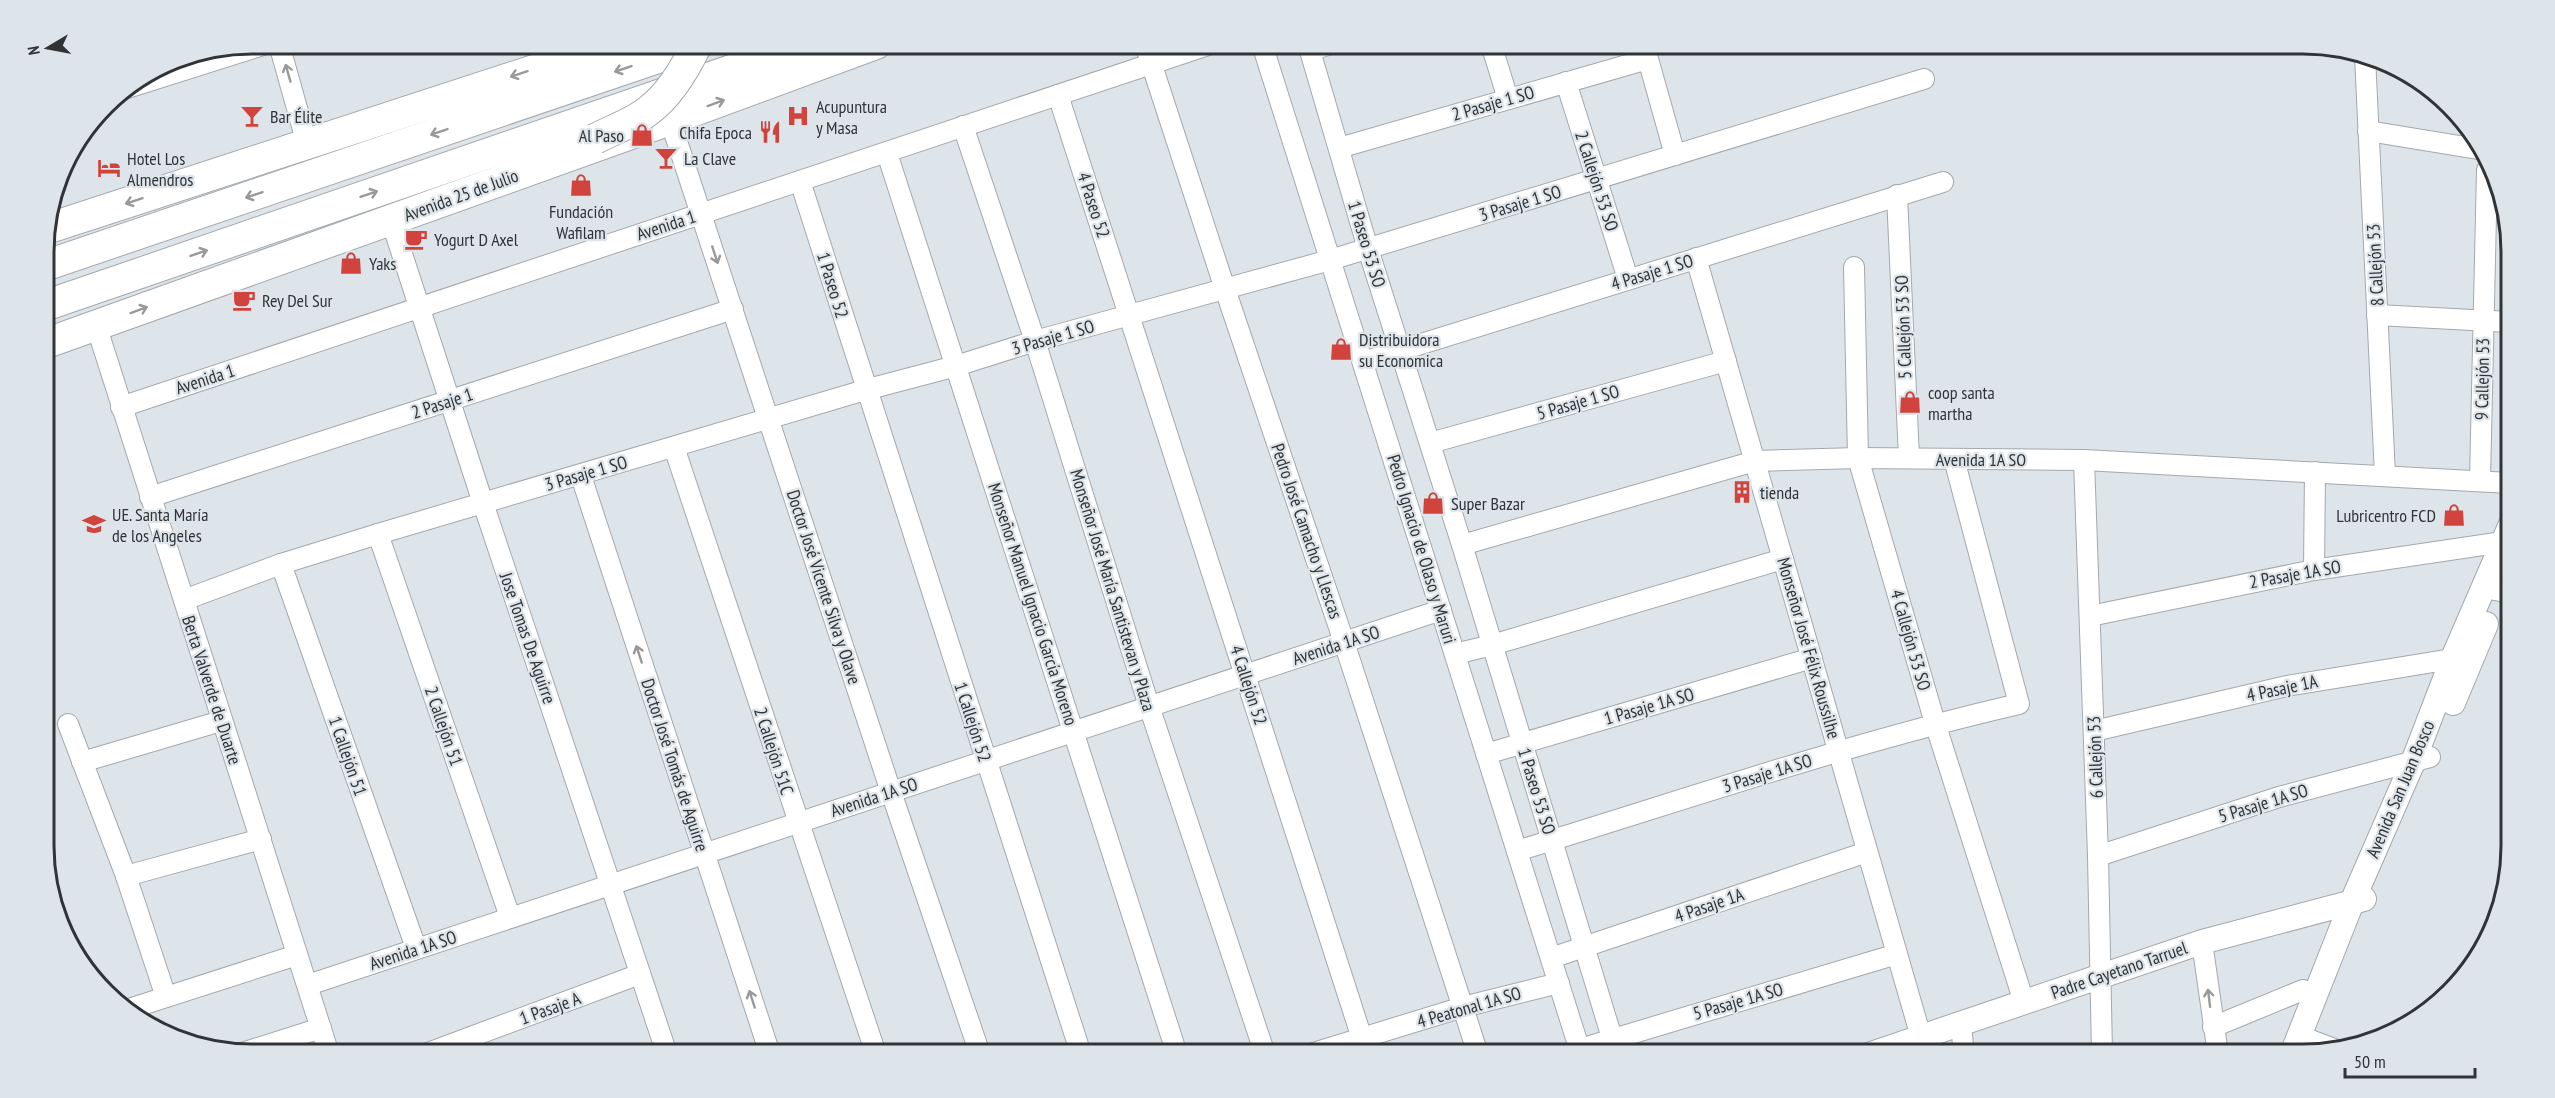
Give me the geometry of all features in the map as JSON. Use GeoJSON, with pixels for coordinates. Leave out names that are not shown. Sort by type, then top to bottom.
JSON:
{"type":"FeatureCollection","features":[{"type":"Feature","properties":{"kind":"main road"},"geometry":{"type":"LineString","coordinates":[[56,227],[583,54]]}},
{"type":"Feature","properties":{"kind":"main road"},"geometry":{"type":"LineString","coordinates":[[54,263],[669,54]]}},
{"type":"Feature","properties":{"kind":"main road"},"geometry":{"type":"LineString","coordinates":[[546,165],[647,112],[662,99],[692,54]]}},
{"type":"Feature","properties":{"kind":"main road","name":"Avenida 25 de Julio"},"geometry":{"type":"LineString","coordinates":[[54,303],[778,54]]}},
{"type":"Feature","properties":{"kind":"main road","name":"Avenida 25 de Julio"},"geometry":{"type":"LineString","coordinates":[[54,340],[849,54]]}},
{"type":"Feature","properties":{"kind":"main road"},"geometry":{"type":"LineString","coordinates":[[313,213],[325,243]]}},
{"type":"Feature","properties":{"kind":"street"},"geometry":{"type":"LineString","coordinates":[[282,54],[308,144]]}},
{"type":"Feature","properties":{"kind":"street","name":"Pedro José Camacho y Llescas"},"geometry":{"type":"LineString","coordinates":[[1148,54],[1475,1044]]}},
{"type":"Feature","properties":{"kind":"street","name":"Avenida 1"},"geometry":{"type":"LineString","coordinates":[[121,407],[1179,54]]}},
{"type":"Feature","properties":{"kind":"street","name":"Pedro Ignacio de Olaso y Maruri"},"geometry":{"type":"LineString","coordinates":[[1265,54],[1578,1044]]}},
{"type":"Feature","properties":{"kind":"street","name":"1 Paseo 53 SO"},"geometry":{"type":"LineString","coordinates":[[1311,54],[1368,249],[1462,545],[1611,1038]]}},
{"type":"Feature","properties":{"kind":"street"},"geometry":{"type":"LineString","coordinates":[[1494,54],[1508,99]]}},
{"type":"Feature","properties":{"kind":"street"},"geometry":{"type":"LineString","coordinates":[[159,78],[229,56]]}},
{"type":"Feature","properties":{"kind":"street","name":"2 Pasaje 1 SO"},"geometry":{"type":"LineString","coordinates":[[1339,148],[1648,58],[1675,155]]}},
{"type":"Feature","properties":{"kind":"street","name":"8 Callejón 53"},"geometry":{"type":"LineString","coordinates":[[2365,65],[2385,475]]}},
{"type":"Feature","properties":{"kind":"street","name":"3 Pasaje 1 SO"},"geometry":{"type":"LineString","coordinates":[[184,600],[281,564],[378,534],[1035,341],[1368,249],[1924,79]]}},
{"type":"Feature","properties":{"kind":"street","name":"2 Callejón 53 SO"},"geometry":{"type":"LineString","coordinates":[[1566,82],[1628,279]]}},
{"type":"Feature","properties":{"kind":"street","name":"4 Paseo 52"},"geometry":{"type":"LineString","coordinates":[[1058,95],[1130,315]]}},
{"type":"Feature","properties":{"kind":"street","name":"Doctor José Vicente Silva y Olave"},"geometry":{"type":"LineString","coordinates":[[670,120],[891,792],[977,1044]]}},
{"type":"Feature","properties":{"kind":"street","name":"Monseñor José María Santistevan y Plaza"},"geometry":{"type":"LineString","coordinates":[[963,126],[1035,341],[1149,706],[1262,1044]]}},
{"type":"Feature","properties":{"kind":"street"},"geometry":{"type":"LineString","coordinates":[[2368,131],[2471,148]]}},
{"type":"Feature","properties":{"kind":"street","name":"Monseñor Manuel Ignacio García Moreno"},"geometry":{"type":"LineString","coordinates":[[887,153],[1174,1044]]}},
{"type":"Feature","properties":{"kind":"street","name":"9 Callejón 53"},"geometry":{"type":"LineString","coordinates":[[2480,480],[2487,179]]}},
{"type":"Feature","properties":{"kind":"street","name":"1 Paseo 52"},"geometry":{"type":"LineString","coordinates":[[800,181],[865,390]]}},
{"type":"Feature","properties":{"kind":"street","name":"4 Pasaje 1 SO"},"geometry":{"type":"LineString","coordinates":[[1363,362],[1942,182]]}},
{"type":"Feature","properties":{"kind":"street","name":"5 Callejón 53 SO"},"geometry":{"type":"LineString","coordinates":[[1897,195],[1909,459]]}},
{"type":"Feature","properties":{"kind":"street","name":"Jose Tomas De Aguirre"},"geometry":{"type":"LineString","coordinates":[[391,220],[483,504],[664,1044]]}},
{"type":"Feature","properties":{"kind":"street","name":"Monseñor José Félix Roussilhe"},"geometry":{"type":"LineString","coordinates":[[1696,258],[1921,1037]]}},
{"type":"Feature","properties":{"kind":"street","name":"4 Callejón 53 SO"},"geometry":{"type":"LineString","coordinates":[[1854,267],[1858,458],[1935,723],[2024,1002]]}},
{"type":"Feature","properties":{"kind":"street","name":"2 Pasaje 1"},"geometry":{"type":"LineString","coordinates":[[150,497],[733,309]]}},
{"type":"Feature","properties":{"kind":"street","name":"4 Callejón 52"},"geometry":{"type":"LineString","coordinates":[[1130,315],[1364,1044]]}},
{"type":"Feature","properties":{"kind":"street"},"geometry":{"type":"LineString","coordinates":[[2377,315],[2501,321]]}},
{"type":"Feature","properties":{"kind":"street","name":"Berta Valverde de Duarte"},"geometry":{"type":"LineString","coordinates":[[96,325],[326,1044]]}},
{"type":"Feature","properties":{"kind":"street","name":"5 Pasaje 1 SO"},"geometry":{"type":"LineString","coordinates":[[1430,443],[1726,361]]}},
{"type":"Feature","properties":{"kind":"street","name":"1 Callejón 52"},"geometry":{"type":"LineString","coordinates":[[865,390],[1078,1044]]}},
{"type":"Feature","properties":{"kind":"street","name":"2 Callejón 51C"},"geometry":{"type":"LineString","coordinates":[[674,447],[873,1044]]}},
{"type":"Feature","properties":{"kind":"street","name":"Avenida 1A SO"},"geometry":{"type":"LineString","coordinates":[[1462,545],[1755,461],[1858,458],[2084,459],[2501,482]]}},
{"type":"Feature","properties":{"kind":"street","name":"3 Pasaje 1A SO"},"geometry":{"type":"LineString","coordinates":[[1517,851],[1838,751],[1935,723],[2019,704],[1954,459]]}},
{"type":"Feature","properties":{"kind":"street","name":"6 Callejón 53"},"geometry":{"type":"LineString","coordinates":[[2084,459],[2098,856],[2102,1044]]}},
{"type":"Feature","properties":{"kind":"street"},"geometry":{"type":"LineString","coordinates":[[2314,570],[2315,472]]}},
{"type":"Feature","properties":{"kind":"street","name":"Doctor José Tomás de Aguirre"},"geometry":{"type":"LineString","coordinates":[[581,476],[767,1044]]}},
{"type":"Feature","properties":{"kind":"street","name":"2 Callejón 51"},"geometry":{"type":"LineString","coordinates":[[378,534],[510,917]]}},
{"type":"Feature","properties":{"kind":"street","name":"2 Pasaje 1A SO"},"geometry":{"type":"LineString","coordinates":[[2090,616],[2314,570],[2501,544]]}},
{"type":"Feature","properties":{"kind":"street"},"geometry":{"type":"LineString","coordinates":[[1455,654],[1783,559]]}},
{"type":"Feature","properties":{"kind":"street","name":"1 Callejón 51"},"geometry":{"type":"LineString","coordinates":[[281,564],[416,948]]}},
{"type":"Feature","properties":{"kind":"street","name":"Avenida San Juan Bosco"},"geometry":{"type":"LineString","coordinates":[[2304,1044],[2463,657],[2498,590]]}},
{"type":"Feature","properties":{"kind":"street","name":"Avenida 1A SO"},"geometry":{"type":"LineString","coordinates":[[308,985],[1441,610]]}},
{"type":"Feature","properties":{"kind":"street","name":"4 Pasaje 1A"},"geometry":{"type":"LineString","coordinates":[[2094,731],[2287,686],[2463,657]]}},
{"type":"Feature","properties":{"kind":"street","name":"1 Pasaje 1A SO"},"geometry":{"type":"LineString","coordinates":[[1486,753],[1812,658]]}},
{"type":"Feature","properties":{"kind":"street"},"geometry":{"type":"LineString","coordinates":[[82,762],[221,721]]}},
{"type":"Feature","properties":{"kind":"street"},"geometry":{"type":"LineString","coordinates":[[68,724],[126,876],[166,997]]}},
{"type":"Feature","properties":{"kind":"street","name":"5 Pasaje 1A SO"},"geometry":{"type":"LineString","coordinates":[[2098,856],[2279,797],[2422,759]]}},
{"type":"Feature","properties":{"kind":"street"},"geometry":{"type":"LineString","coordinates":[[126,876],[261,839]]}},
{"type":"Feature","properties":{"kind":"street","name":"4 Pasaje 1A"},"geometry":{"type":"LineString","coordinates":[[1551,958],[1867,852]]}},
{"type":"Feature","properties":{"kind":"street","name":"Padre Cayetano Tarruel"},"geometry":{"type":"LineString","coordinates":[[1900,1044],[1961,1026],[2024,1002],[2202,942],[2362,900]]}},
{"type":"Feature","properties":{"kind":"street"},"geometry":{"type":"LineString","coordinates":[[2202,942],[2216,1044]]}},
{"type":"Feature","properties":{"kind":"street","name":"5 Pasaje 1A SO"},"geometry":{"type":"LineString","coordinates":[[1598,1044],[1611,1038],[1897,954]]}},
{"type":"Feature","properties":{"kind":"street"},"geometry":{"type":"LineString","coordinates":[[137,1007],[297,955]]}},
{"type":"Feature","properties":{"kind":"street","name":"1 Pasaje A"},"geometry":{"type":"LineString","coordinates":[[452,1044],[640,974]]}},
{"type":"Feature","properties":{"kind":"street","name":"4 Peatonal 1A SO"},"geometry":{"type":"LineString","coordinates":[[1370,1044],[1463,1007],[1559,983]]}},
{"type":"Feature","properties":{"kind":"street"},"geometry":{"type":"LineString","coordinates":[[2213,1027],[2303,990]]}},
{"type":"Feature","properties":{"kind":"street"},"geometry":{"type":"LineString","coordinates":[[1961,1026],[1963,1044]]}},
{"type":"Feature","properties":{"kind":"street"},"geometry":{"type":"LineString","coordinates":[[270,1044],[321,1028]]}},
{"type":"Feature","properties":{"kind":"place","name":"Bar Élite"},"geometry":{"type":"Point","coordinates":[252,116]}},
{"type":"Feature","properties":{"kind":"place","name":"Acupuntura y Masa"},"geometry":{"type":"Point","coordinates":[798,116]}},
{"type":"Feature","properties":{"kind":"place","name":"Chifa Epoca"},"geometry":{"type":"Point","coordinates":[770,132]}},
{"type":"Feature","properties":{"kind":"place","name":"Al Paso"},"geometry":{"type":"Point","coordinates":[642,135]}},
{"type":"Feature","properties":{"kind":"place","name":"La Clave"},"geometry":{"type":"Point","coordinates":[666,158]}},
{"type":"Feature","properties":{"kind":"place","name":"Hotel Los Almendros"},"geometry":{"type":"Point","coordinates":[109,168]}},
{"type":"Feature","properties":{"kind":"place","name":"Fundación Wafilam"},"geometry":{"type":"Point","coordinates":[581,185]}},
{"type":"Feature","properties":{"kind":"place","name":"Yogurt D Axel"},"geometry":{"type":"Point","coordinates":[416,239]}},
{"type":"Feature","properties":{"kind":"place","name":"Yaks"},"geometry":{"type":"Point","coordinates":[351,263]}},
{"type":"Feature","properties":{"kind":"place","name":"Rey Del Sur"},"geometry":{"type":"Point","coordinates":[244,300]}},
{"type":"Feature","properties":{"kind":"place","name":"Distribuidora su Economica"},"geometry":{"type":"Point","coordinates":[1341,349]}},
{"type":"Feature","properties":{"kind":"place","name":"coop santa martha"},"geometry":{"type":"Point","coordinates":[1910,402]}},
{"type":"Feature","properties":{"kind":"place","name":"tienda"},"geometry":{"type":"Point","coordinates":[1742,492]}},
{"type":"Feature","properties":{"kind":"place","name":"Super Bazar"},"geometry":{"type":"Point","coordinates":[1433,503]}},
{"type":"Feature","properties":{"kind":"place","name":"Lubricentro FCD"},"geometry":{"type":"Point","coordinates":[2454,515]}},
{"type":"Feature","properties":{"kind":"place","name":"UE. Santa María de los Angeles"},"geometry":{"type":"Point","coordinates":[94,524]}}]}
